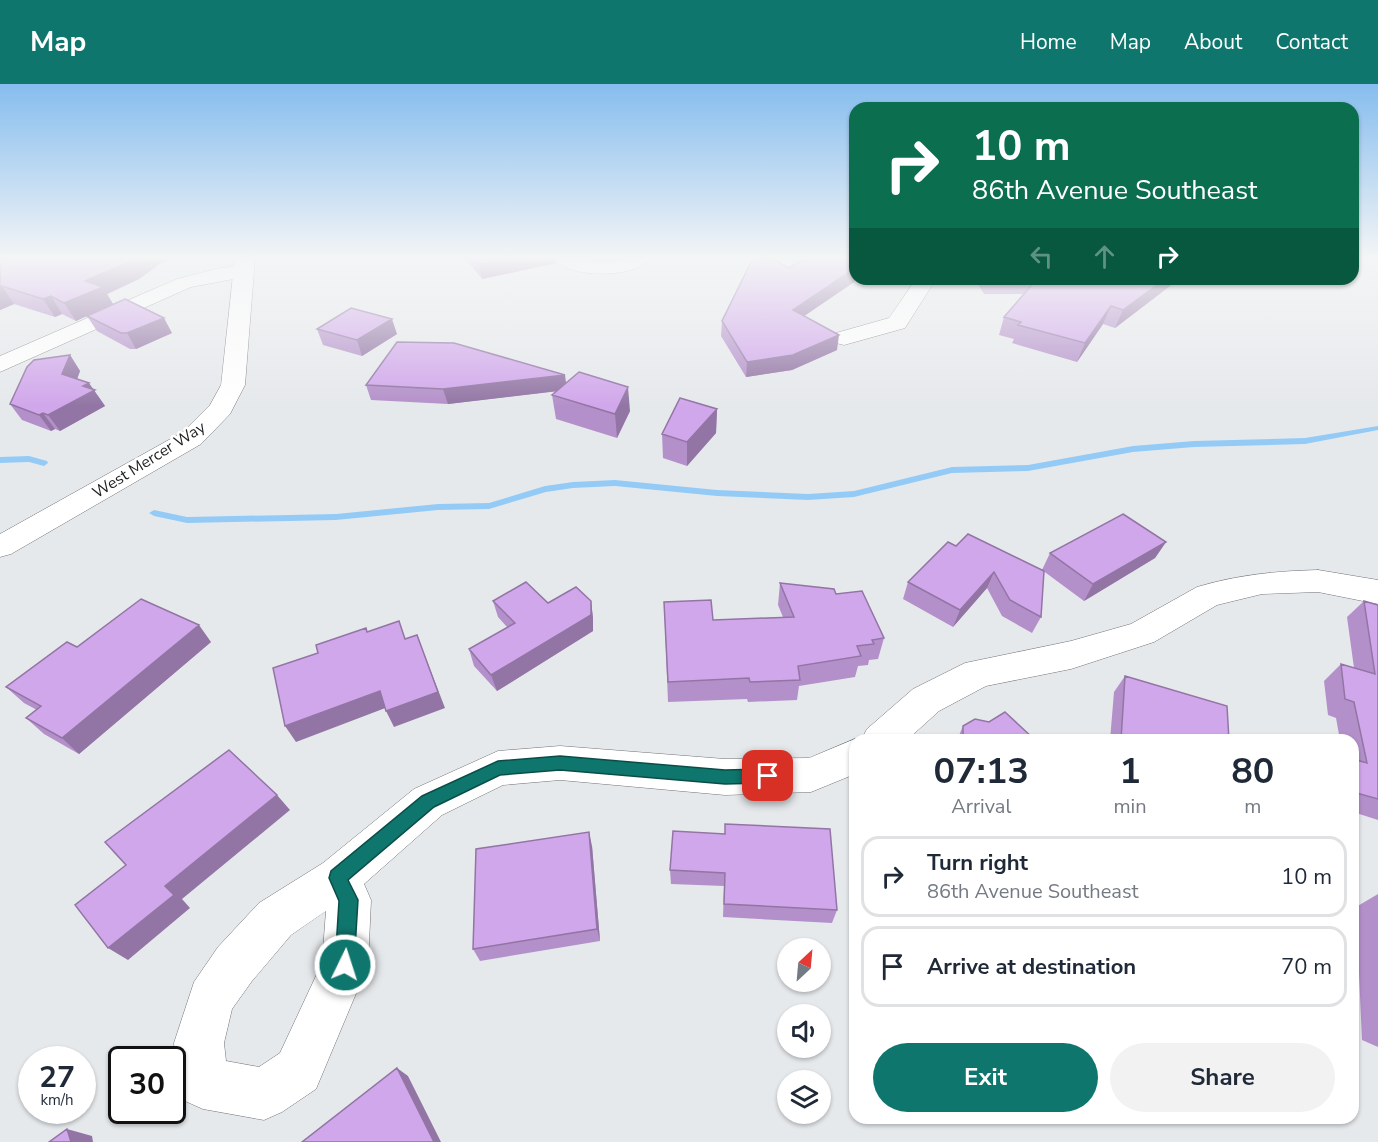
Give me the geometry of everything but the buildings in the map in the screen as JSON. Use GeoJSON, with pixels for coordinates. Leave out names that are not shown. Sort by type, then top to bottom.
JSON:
{"type":"FeatureCollection","features":[{"type":"Feature","properties":{"kind":"street"},"geometry":{"type":"LineString","coordinates":[[0,365],[129,307]]}},
{"type":"Feature","properties":{"kind":"street","name":"West Mercer Way"},"geometry":{"type":"LineString","coordinates":[[0,547],[118,483],[192,438],[211,422],[229,397],[240,307]]}},
{"type":"Feature","properties":{"kind":"street"},"geometry":{"type":"LineString","coordinates":[[844,338],[897,323],[907,307]]}},
{"type":"Feature","properties":{"kind":"street"},"geometry":{"type":"LineString","coordinates":[[887,734],[926,700],[978,673],[1071,655],[1142,633],[1208,595],[1262,583],[1318,581],[1378,592]]}},
{"type":"Feature","properties":{"kind":"street"},"geometry":{"type":"LineString","coordinates":[[338,878],[428,802],[498,768],[560,763],[725,777],[811,775],[849,759]]}},
{"type":"Feature","properties":{"kind":"waterway"},"geometry":{"type":"LineString","coordinates":[[154,513],[187,520],[336,517],[438,507],[489,506],[545,489],[615,483],[717,493],[808,497],[854,494],[952,470],[1028,468],[1133,449],[1194,444],[1305,441],[1378,428]]}},
{"type":"Feature","properties":{"kind":"waterway"},"geometry":{"type":"LineString","coordinates":[[0,460],[29,459],[44,463]]}},
{"type":"Feature","properties":{"kind":"route"},"geometry":{"type":"LineString","coordinates":[[345,965],[349,900],[338,878],[428,802],[498,768],[560,763],[725,777],[768,776]]}}]}
